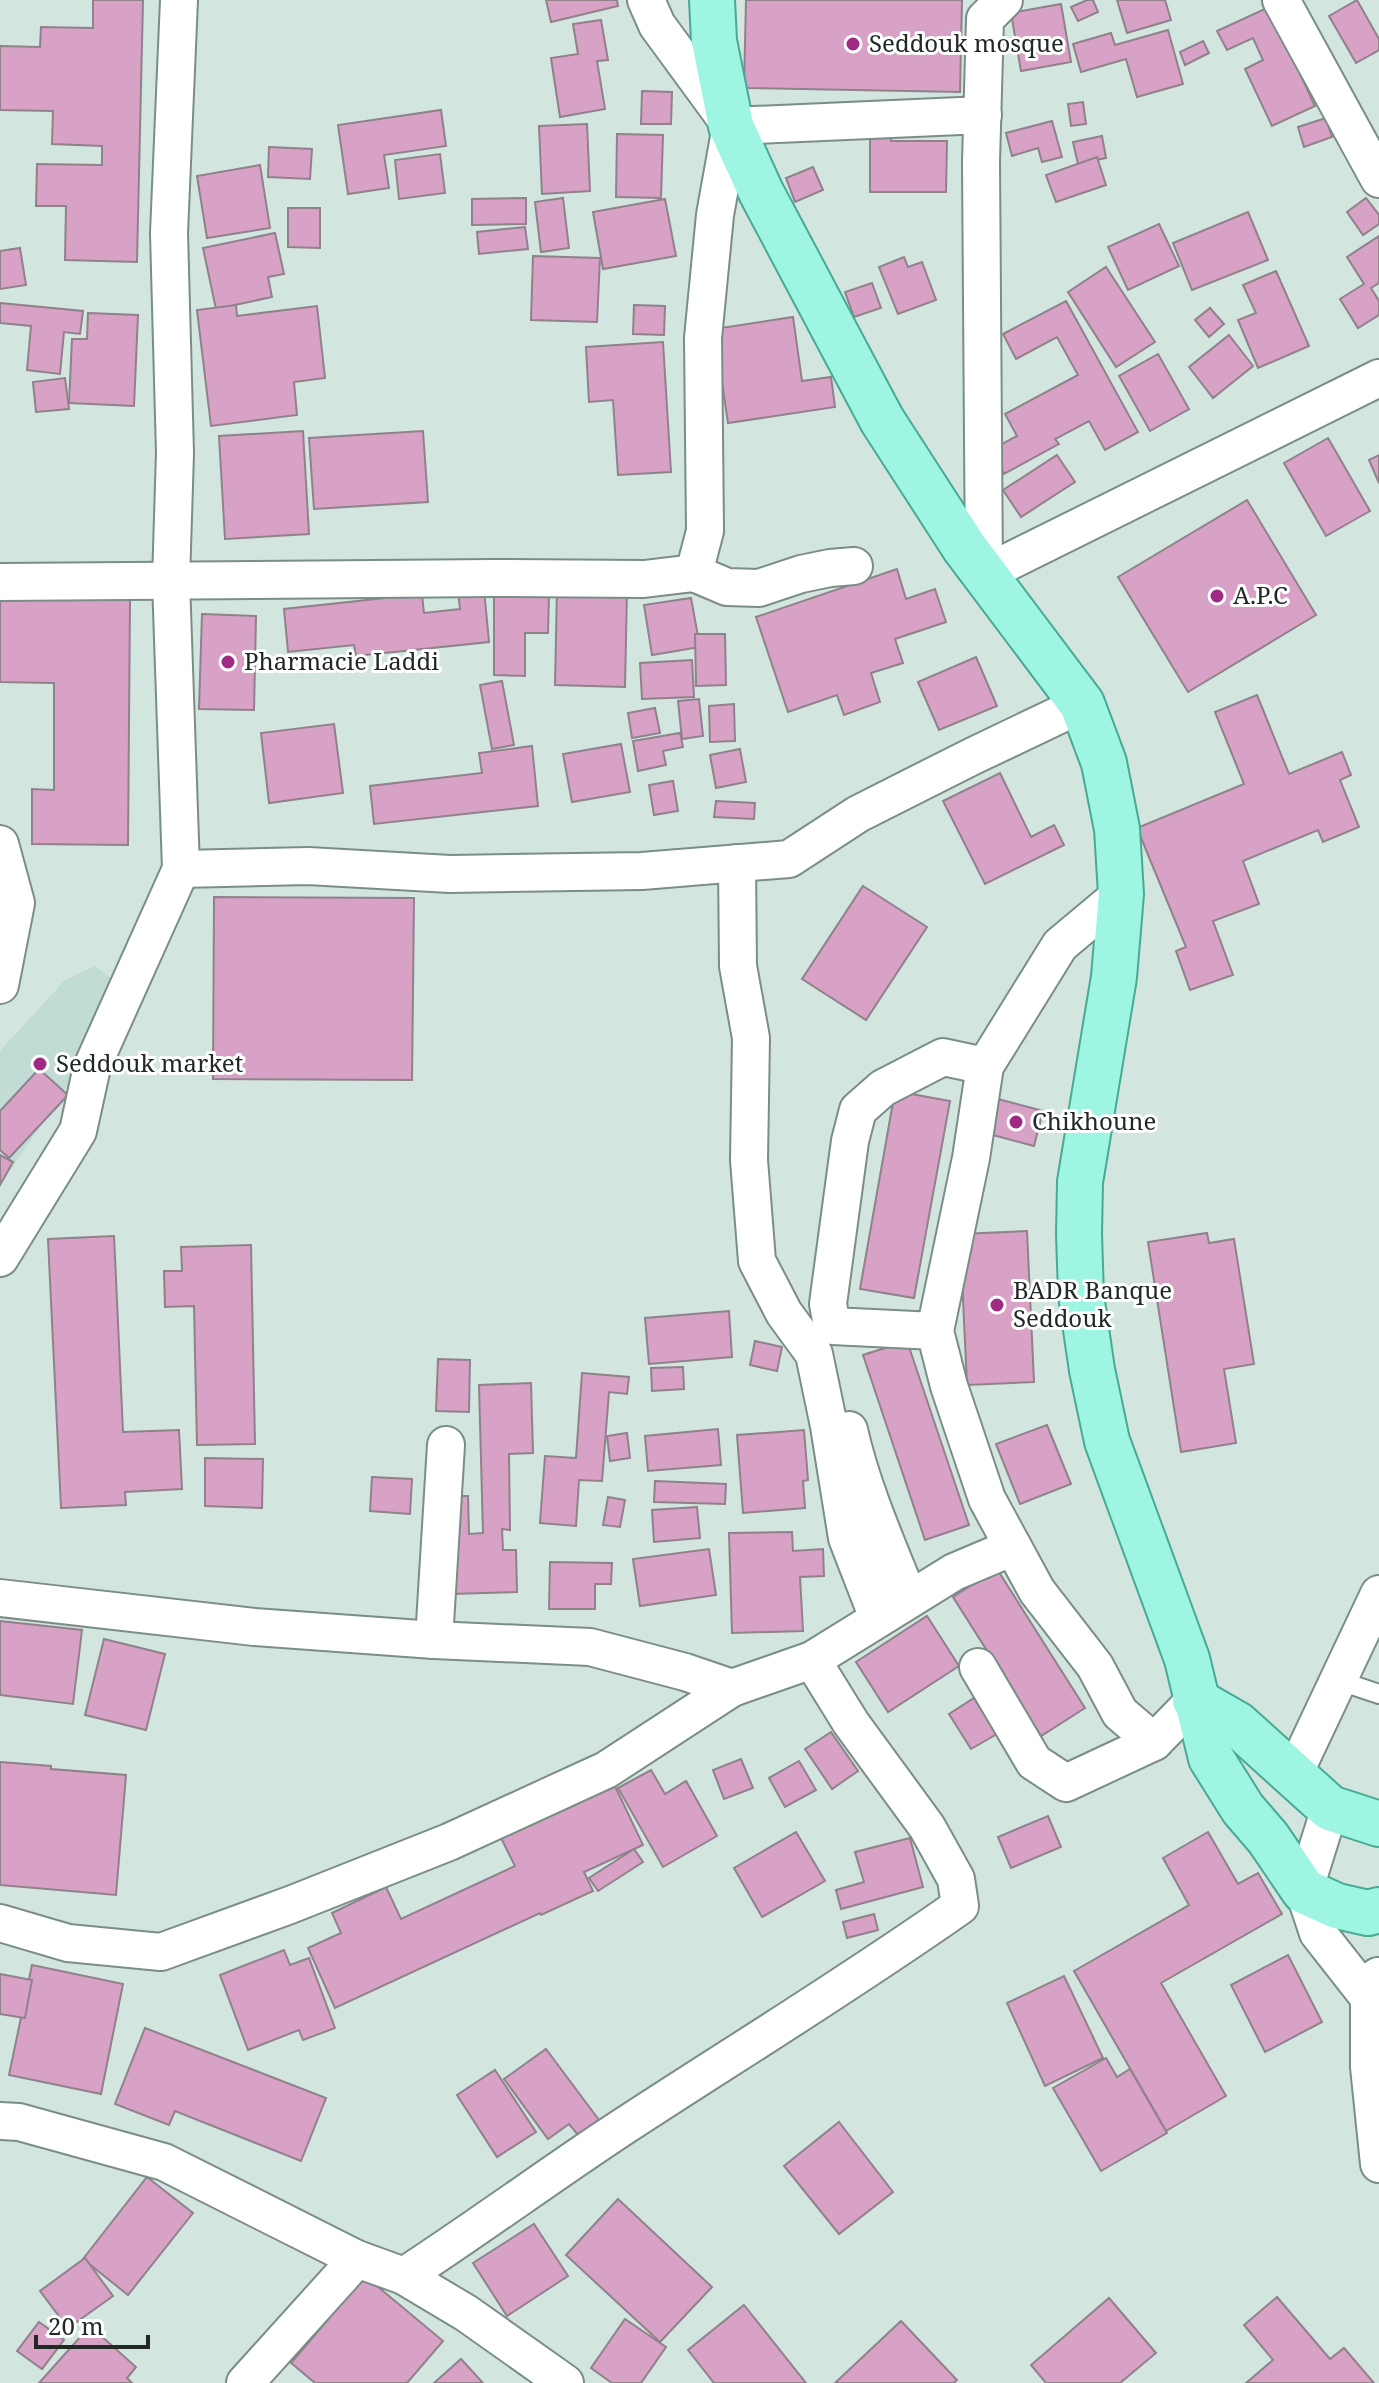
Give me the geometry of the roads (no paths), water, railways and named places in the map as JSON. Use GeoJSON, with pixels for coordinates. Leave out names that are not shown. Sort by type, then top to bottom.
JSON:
{"type":"FeatureCollection","features":[{"type":"Feature","properties":{"kind":"main road"},"geometry":{"type":"LineString","coordinates":[[712,0],[714,41],[731,126],[761,192],[882,420],[964,547],[1082,704],[1104,763],[1117,829],[1121,894],[1114,977],[1080,1182],[1081,1295],[1107,1441],[1187,1659],[1211,1758],[1243,1809],[1268,1838],[1304,1891],[1337,1906],[1368,1913],[1379,1910]]}},
{"type":"Feature","properties":{"kind":"main road"},"geometry":{"type":"LineString","coordinates":[[1195,1700],[1237,1724],[1330,1808],[1379,1824]]}},
{"type":"Feature","properties":{"kind":"street"},"geometry":{"type":"LineString","coordinates":[[0,1258],[78,1131],[92,1067],[181,869],[171,581],[175,453],[169,233],[179,0]]}},
{"type":"Feature","properties":{"kind":"street"},"geometry":{"type":"LineString","coordinates":[[646,0],[657,25],[731,126],[715,215],[703,338],[705,531],[694,573]]}},
{"type":"Feature","properties":{"kind":"street"},"geometry":{"type":"LineString","coordinates":[[1281,0],[1379,179]]}},
{"type":"Feature","properties":{"kind":"street"},"geometry":{"type":"LineString","coordinates":[[991,6],[983,115],[984,574],[1379,378]]}},
{"type":"Feature","properties":{"kind":"street"},"geometry":{"type":"LineString","coordinates":[[731,126],[983,115]]}},
{"type":"Feature","properties":{"kind":"street"},"geometry":{"type":"LineString","coordinates":[[0,582],[644,579],[694,573],[727,587],[759,588],[801,574],[854,566]]}},
{"type":"Feature","properties":{"kind":"street"},"geometry":{"type":"LineString","coordinates":[[181,869],[308,866],[450,874],[642,871],[789,859],[858,814],[1082,704]]}},
{"type":"Feature","properties":{"kind":"street"},"geometry":{"type":"LineString","coordinates":[[0,844],[8,896],[0,985]]}},
{"type":"Feature","properties":{"kind":"street"},"geometry":{"type":"LineString","coordinates":[[737,863],[738,966],[751,1038],[749,1160],[757,1261],[784,1313],[814,1354],[847,1538],[878,1618]]}},
{"type":"Feature","properties":{"kind":"street"},"geometry":{"type":"LineString","coordinates":[[1121,894],[1060,945],[985,1066],[971,1158],[935,1331],[949,1386],[987,1499],[1037,1591],[1095,1666],[1120,1713],[1154,1742]]}},
{"type":"Feature","properties":{"kind":"street"},"geometry":{"type":"LineString","coordinates":[[909,1599],[879,1526],[854,1451],[834,1357],[828,1304],[850,1141],[858,1110],[883,1088],[943,1057],[985,1066]]}},
{"type":"Feature","properties":{"kind":"street"},"geometry":{"type":"LineString","coordinates":[[832,1326],[935,1331]]}},
{"type":"Feature","properties":{"kind":"street"},"geometry":{"type":"LineString","coordinates":[[434,1640],[446,1445]]}},
{"type":"Feature","properties":{"kind":"street"},"geometry":{"type":"LineString","coordinates":[[0,1923],[68,1943],[161,1952],[290,1905],[449,1842],[606,1770],[732,1688],[812,1660],[954,1572],[1013,1547]]}},
{"type":"Feature","properties":{"kind":"street"},"geometry":{"type":"LineString","coordinates":[[1293,1776],[1379,1594]]}},
{"type":"Feature","properties":{"kind":"street"},"geometry":{"type":"LineString","coordinates":[[0,1598],[254,1627],[590,1647],[732,1688]]}},
{"type":"Feature","properties":{"kind":"street"},"geometry":{"type":"LineString","coordinates":[[404,2276],[609,2136],[896,1951],[960,1906],[956,1879],[927,1827],[851,1723],[812,1660]]}},
{"type":"Feature","properties":{"kind":"street"},"geometry":{"type":"LineString","coordinates":[[978,1667],[1034,1762],[1066,1783],[1154,1742],[1195,1700]]}},
{"type":"Feature","properties":{"kind":"street"},"geometry":{"type":"LineString","coordinates":[[1330,1808],[1304,1891],[1318,1933],[1374,1986],[1369,2067],[1379,2164]]}},
{"type":"Feature","properties":{"kind":"street"},"geometry":{"type":"LineString","coordinates":[[0,2121],[19,2122],[164,2162],[357,2259],[404,2276],[466,2313],[565,2383]]}},
{"type":"Feature","properties":{"kind":"street"},"geometry":{"type":"LineString","coordinates":[[245,2383],[357,2259]]}},
{"type":"Feature","properties":{"kind":"lane"},"geometry":{"type":"LineString","coordinates":[[1337,1680],[1379,1694]]}},
{"type":"Feature","properties":{"kind":"place","name":"Seddouk mosque"},"geometry":{"type":"Point","coordinates":[853,44]}},
{"type":"Feature","properties":{"kind":"place","name":"A.P.C"},"geometry":{"type":"Point","coordinates":[1217,596]}},
{"type":"Feature","properties":{"kind":"place","name":"Pharmacie Laddi"},"geometry":{"type":"Point","coordinates":[228,662]}},
{"type":"Feature","properties":{"kind":"place","name":"Seddouk market"},"geometry":{"type":"Point","coordinates":[40,1064]}},
{"type":"Feature","properties":{"kind":"place","name":"Chikhoune"},"geometry":{"type":"Point","coordinates":[1016,1122]}},
{"type":"Feature","properties":{"kind":"place","name":"BADR Banque Seddouk"},"geometry":{"type":"Point","coordinates":[997,1305]}}]}
